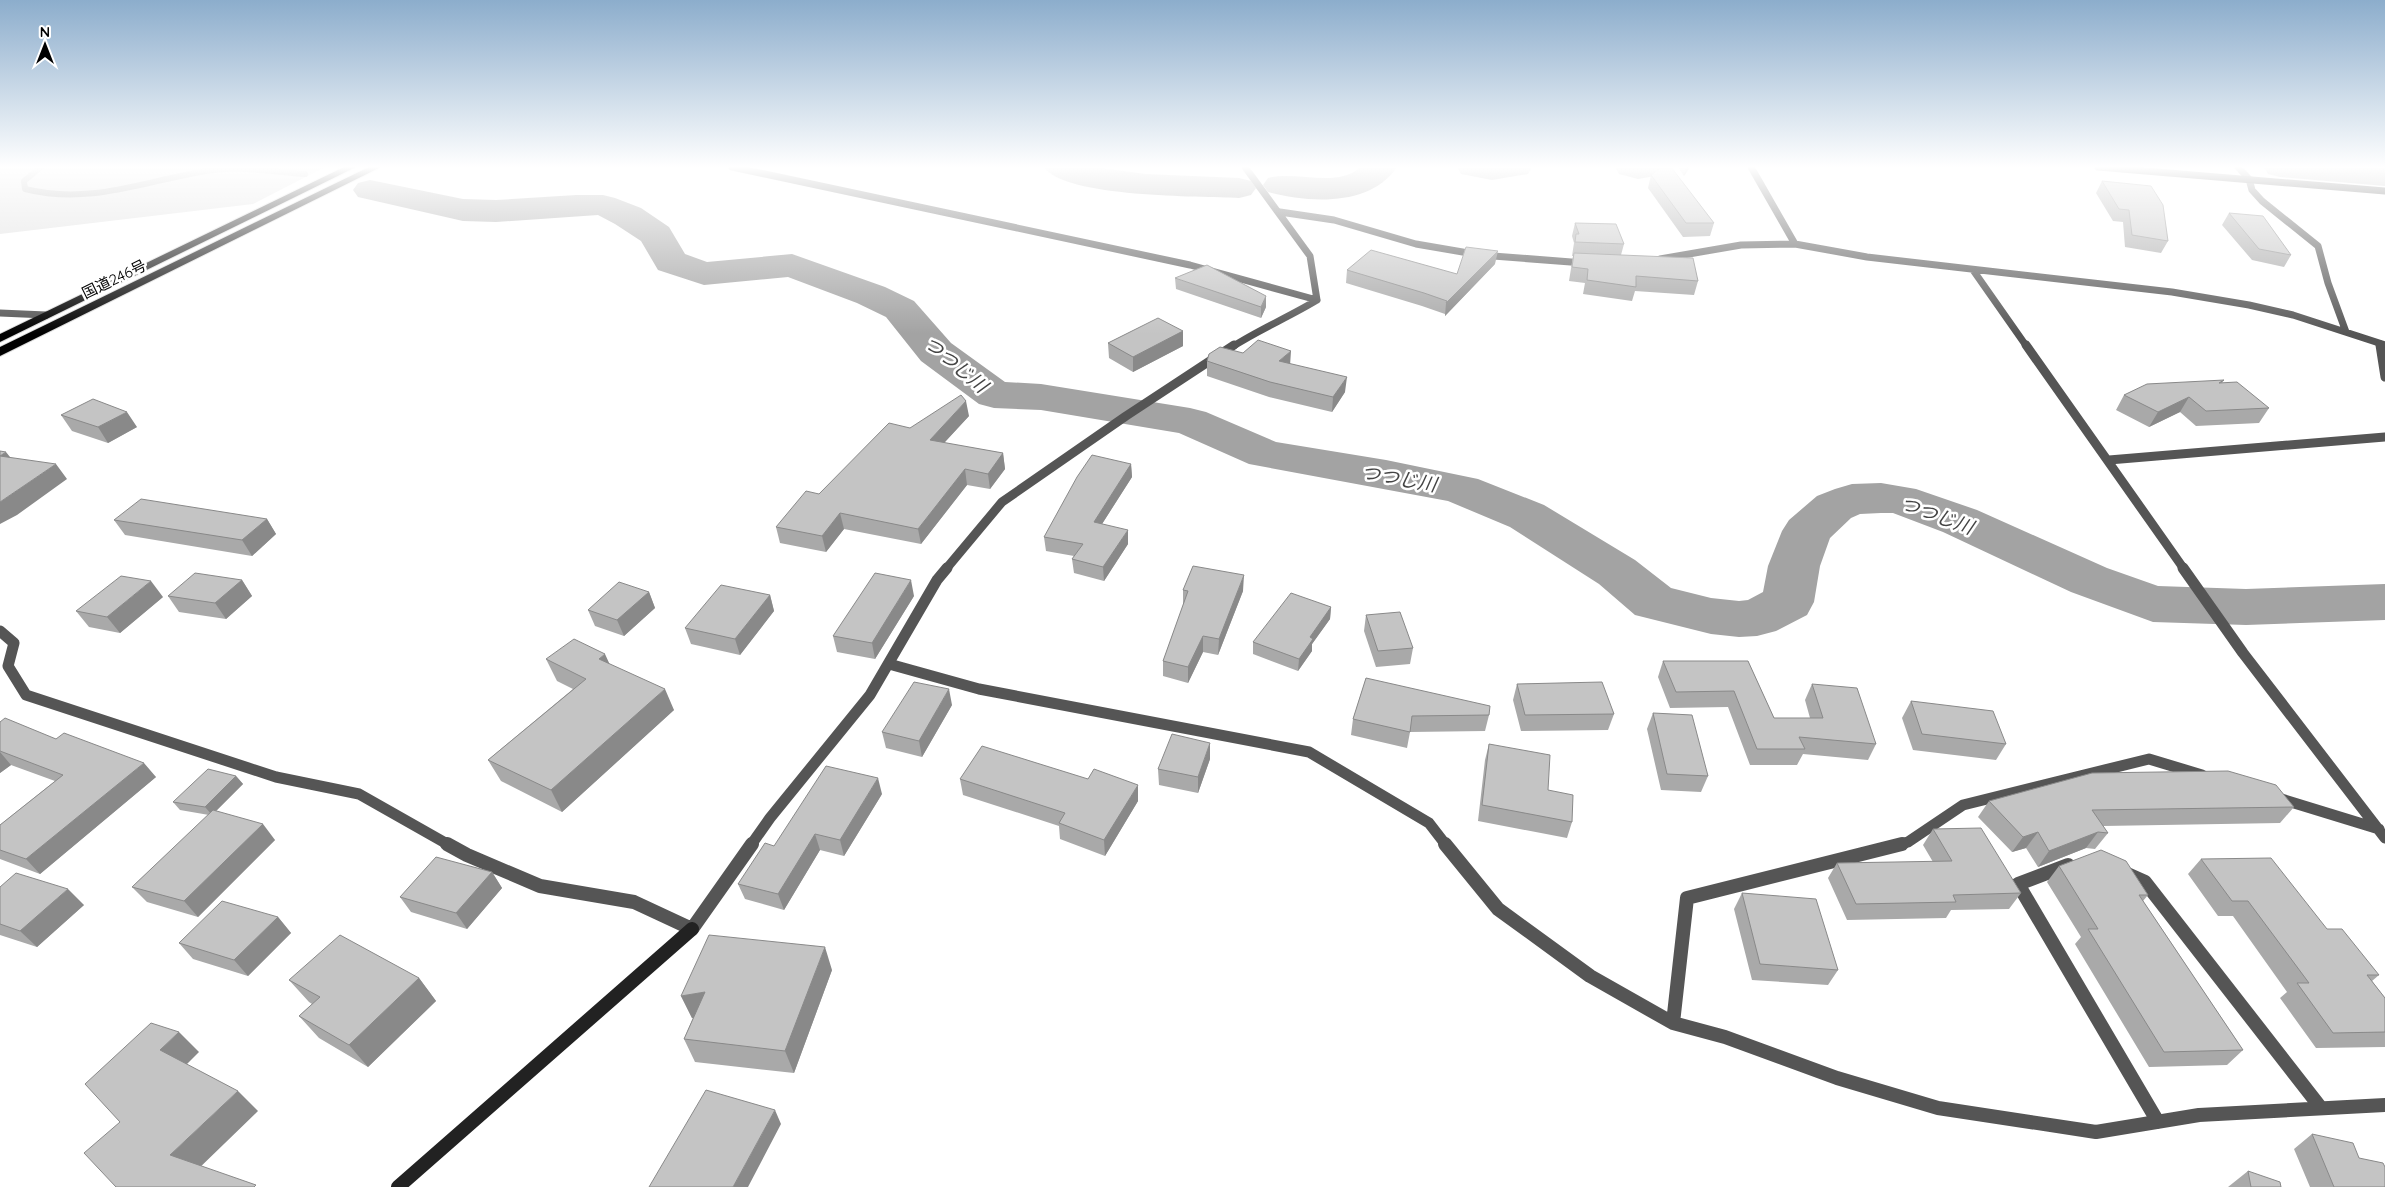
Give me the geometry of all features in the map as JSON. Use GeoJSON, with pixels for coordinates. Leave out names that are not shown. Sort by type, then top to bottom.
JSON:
{"type":"FeatureCollection","features":[{"type":"Feature","properties":{"kind":"highway","name":"国道246号"},"geometry":{"type":"LineString","coordinates":[[0,338],[238,222]]}},
{"type":"Feature","properties":{"kind":"highway","name":"国道246号"},"geometry":{"type":"LineString","coordinates":[[0,352],[264,222]]}},
{"type":"Feature","properties":{"kind":"main road"},"geometry":{"type":"LineString","coordinates":[[398,1187],[692,929]]}},
{"type":"Feature","properties":{"kind":"street"},"geometry":{"type":"LineString","coordinates":[[995,222],[1190,265],[1317,300]]}},
{"type":"Feature","properties":{"kind":"street"},"geometry":{"type":"LineString","coordinates":[[1287,222],[1310,256],[1317,300]]}},
{"type":"Feature","properties":{"kind":"street"},"geometry":{"type":"LineString","coordinates":[[1342,222],[1416,244],[1480,255],[1594,263]]}},
{"type":"Feature","properties":{"kind":"street"},"geometry":{"type":"LineString","coordinates":[[1783,222],[1796,244]]}},
{"type":"Feature","properties":{"kind":"street"},"geometry":{"type":"LineString","coordinates":[[2289,222],[2318,246],[2328,283],[2346,332]]}},
{"type":"Feature","properties":{"kind":"street"},"geometry":{"type":"LineString","coordinates":[[1650,261],[1741,245],[1796,244],[1867,257],[2172,292],[2293,315],[2382,344],[2385,377]]}},
{"type":"Feature","properties":{"kind":"street"},"geometry":{"type":"LineString","coordinates":[[1973,270],[2222,622],[2382,833]]}},
{"type":"Feature","properties":{"kind":"street"},"geometry":{"type":"LineString","coordinates":[[0,631],[14,643],[8,666],[26,695],[276,777],[359,794],[467,855],[540,886],[634,902],[692,929],[770,818],[870,695],[936,580],[1002,502],[1126,416],[1255,332],[1291,316],[1317,300]]}},
{"type":"Feature","properties":{"kind":"street"},"geometry":{"type":"LineString","coordinates":[[0,313],[46,316]]}},
{"type":"Feature","properties":{"kind":"street"},"geometry":{"type":"LineString","coordinates":[[2109,460],[2385,437]]}},
{"type":"Feature","properties":{"kind":"street"},"geometry":{"type":"LineString","coordinates":[[889,664],[980,689],[1075,709],[1211,732],[1309,752],[1430,823],[1498,909],[1590,976],[1673,1023],[1725,1037],[1837,1078],[1938,1108],[2096,1132],[2199,1115],[2385,1105]]}},
{"type":"Feature","properties":{"kind":"street"},"geometry":{"type":"LineString","coordinates":[[1673,1023],[1687,898],[1908,842],[1963,805],[2149,759],[2216,779]]}},
{"type":"Feature","properties":{"kind":"street"},"geometry":{"type":"LineString","coordinates":[[2264,794],[2382,833]]}},
{"type":"Feature","properties":{"kind":"street"},"geometry":{"type":"LineString","coordinates":[[2080,860],[2018,884],[2158,1122]]}},
{"type":"Feature","properties":{"kind":"street"},"geometry":{"type":"LineString","coordinates":[[2113,867],[2145,882],[2321,1108]]}},
{"type":"Feature","properties":{"kind":"shaded area"},"geometry":{"type":"Polygon","coordinates":[[[0,222],[98,222],[0,234],[0,222]]]}},
{"type":"Feature","properties":{"kind":"building"},"geometry":{"type":"Polygon","coordinates":[[[1686,222],[1714,223],[1686,223],[1686,222]]]}},
{"type":"Feature","properties":{"kind":"building"},"geometry":{"type":"Polygon","coordinates":[[[2130,222],[2165,222],[2168,241],[2132,235],[2130,222]]]}},
{"type":"Feature","properties":{"kind":"building"},"geometry":{"type":"Polygon","coordinates":[[[2237,222],[2268,222],[2291,255],[2259,249],[2237,222]]]}},
{"type":"Feature","properties":{"kind":"building"},"geometry":{"type":"Polygon","coordinates":[[[1575,223],[1616,224],[1624,244],[1575,242],[1576,234],[1579,234],[1575,223]]]}},
{"type":"Feature","properties":{"kind":"building"},"geometry":{"type":"Polygon","coordinates":[[[1466,247],[1498,251],[1446,303],[1447,301],[1424,293],[1347,270],[1371,250],[1457,274],[1466,247]]]}},
{"type":"Feature","properties":{"kind":"building"},"geometry":{"type":"Polygon","coordinates":[[[1574,253],[1693,258],[1698,281],[1636,276],[1636,287],[1587,280],[1588,269],[1572,267],[1574,253]]]}},
{"type":"Feature","properties":{"kind":"building"},"geometry":{"type":"Polygon","coordinates":[[[1207,265],[1266,296],[1261,307],[1175,278],[1207,265]]]}},
{"type":"Feature","properties":{"kind":"building"},"geometry":{"type":"Polygon","coordinates":[[[1158,318],[1183,331],[1133,357],[1108,343],[1158,318]]]}},
{"type":"Feature","properties":{"kind":"building"},"geometry":{"type":"Polygon","coordinates":[[[1258,340],[1291,351],[1279,361],[1347,377],[1333,397],[1270,382],[1207,361],[1209,354],[1220,347],[1243,353],[1258,340]]]}},
{"type":"Feature","properties":{"kind":"building"},"geometry":{"type":"Polygon","coordinates":[[[2224,380],[2219,383],[2237,382],[2269,408],[2206,411],[2189,397],[2158,412],[2124,395],[2147,384],[2224,380]]]}},
{"type":"Feature","properties":{"kind":"building"},"geometry":{"type":"Polygon","coordinates":[[[961,395],[966,401],[930,440],[1003,453],[988,474],[965,469],[918,529],[840,513],[822,536],[776,527],[806,491],[819,494],[889,423],[910,428],[961,395]]]}},
{"type":"Feature","properties":{"kind":"building"},"geometry":{"type":"Polygon","coordinates":[[[93,399],[127,412],[98,427],[61,415],[93,399]]]}},
{"type":"Feature","properties":{"kind":"building"},"geometry":{"type":"Polygon","coordinates":[[[1092,455],[1131,464],[1094,522],[1128,530],[1103,567],[1072,559],[1083,544],[1044,537],[1077,477],[1092,455]]]}},
{"type":"Feature","properties":{"kind":"building"},"geometry":{"type":"Polygon","coordinates":[[[0,456],[56,464],[0,502],[0,456]]]}},
{"type":"Feature","properties":{"kind":"building"},"geometry":{"type":"Polygon","coordinates":[[[141,499],[267,519],[242,540],[114,520],[141,499]]]}},
{"type":"Feature","properties":{"kind":"building"},"geometry":{"type":"Polygon","coordinates":[[[1193,566],[1244,575],[1219,639],[1203,636],[1188,667],[1163,661],[1188,591],[1183,590],[1193,566]]]}},
{"type":"Feature","properties":{"kind":"building"},"geometry":{"type":"Polygon","coordinates":[[[195,573],[242,580],[215,603],[168,596],[195,573]]]}},
{"type":"Feature","properties":{"kind":"building"},"geometry":{"type":"Polygon","coordinates":[[[875,573],[911,580],[872,643],[833,636],[875,573]]]}},
{"type":"Feature","properties":{"kind":"building"},"geometry":{"type":"Polygon","coordinates":[[[121,576],[151,581],[107,617],[76,611],[121,576]]]}},
{"type":"Feature","properties":{"kind":"building"},"geometry":{"type":"Polygon","coordinates":[[[619,582],[649,592],[617,620],[588,610],[619,582]]]}},
{"type":"Feature","properties":{"kind":"building"},"geometry":{"type":"Polygon","coordinates":[[[721,585],[770,595],[735,639],[685,628],[721,585]]]}},
{"type":"Feature","properties":{"kind":"building"},"geometry":{"type":"Polygon","coordinates":[[[1291,593],[1331,607],[1310,637],[1313,639],[1299,659],[1253,642],[1291,593]]]}},
{"type":"Feature","properties":{"kind":"building"},"geometry":{"type":"Polygon","coordinates":[[[1400,612],[1413,648],[1378,651],[1366,615],[1400,612]]]}},
{"type":"Feature","properties":{"kind":"building"},"geometry":{"type":"Polygon","coordinates":[[[574,639],[605,654],[599,659],[665,689],[551,790],[488,760],[586,679],[546,659],[574,639]]]}},
{"type":"Feature","properties":{"kind":"building"},"geometry":{"type":"Polygon","coordinates":[[[1663,661],[1748,661],[1774,718],[1823,718],[1812,684],[1857,688],[1876,744],[1799,737],[1805,749],[1757,749],[1734,691],[1676,692],[1663,661]]]}},
{"type":"Feature","properties":{"kind":"building"},"geometry":{"type":"Polygon","coordinates":[[[1366,678],[1490,706],[1489,715],[1412,716],[1410,732],[1353,719],[1366,678]]]}},
{"type":"Feature","properties":{"kind":"building"},"geometry":{"type":"Polygon","coordinates":[[[914,682],[949,689],[919,741],[882,732],[914,682]]]}},
{"type":"Feature","properties":{"kind":"building"},"geometry":{"type":"Polygon","coordinates":[[[1602,682],[1614,714],[1525,715],[1517,684],[1602,682]]]}},
{"type":"Feature","properties":{"kind":"building"},"geometry":{"type":"Polygon","coordinates":[[[1911,701],[1993,711],[2006,744],[1922,734],[1911,701]]]}},
{"type":"Feature","properties":{"kind":"building"},"geometry":{"type":"Polygon","coordinates":[[[1653,713],[1692,715],[1708,776],[1667,774],[1653,713]]]}},
{"type":"Feature","properties":{"kind":"building"},"geometry":{"type":"Polygon","coordinates":[[[5,718],[56,739],[64,733],[144,763],[26,859],[0,850],[0,825],[63,775],[0,751],[0,722],[5,718]]]}},
{"type":"Feature","properties":{"kind":"building"},"geometry":{"type":"Polygon","coordinates":[[[1172,734],[1210,743],[1198,777],[1158,769],[1172,734]]]}},
{"type":"Feature","properties":{"kind":"building"},"geometry":{"type":"Polygon","coordinates":[[[1489,744],[1550,755],[1548,790],[1573,795],[1572,822],[1482,805],[1489,744]]]}},
{"type":"Feature","properties":{"kind":"building"},"geometry":{"type":"Polygon","coordinates":[[[982,746],[1088,779],[1094,769],[1138,785],[1104,840],[1059,823],[1065,813],[960,779],[982,746]]]}},
{"type":"Feature","properties":{"kind":"building"},"geometry":{"type":"Polygon","coordinates":[[[826,766],[878,778],[840,840],[815,834],[778,894],[738,884],[765,843],[774,846],[826,766]]]}},
{"type":"Feature","properties":{"kind":"building"},"geometry":{"type":"Polygon","coordinates":[[[208,769],[236,776],[205,807],[173,802],[208,769]]]}},
{"type":"Feature","properties":{"kind":"building"},"geometry":{"type":"Polygon","coordinates":[[[2228,771],[2276,785],[2294,807],[2092,810],[2108,833],[2098,832],[2049,851],[2038,832],[2023,837],[1989,801],[2092,773],[2228,771]]]}},
{"type":"Feature","properties":{"kind":"building"},"geometry":{"type":"Polygon","coordinates":[[[213,810],[263,824],[184,901],[132,887],[213,810]]]}},
{"type":"Feature","properties":{"kind":"building"},"geometry":{"type":"Polygon","coordinates":[[[1981,828],[2021,893],[1953,895],[1956,902],[1856,904],[1837,863],[1952,861],[1933,829],[1981,828]]]}},
{"type":"Feature","properties":{"kind":"building"},"geometry":{"type":"Polygon","coordinates":[[[2101,850],[2126,861],[2148,895],[2139,895],[2243,1050],[2164,1052],[2088,929],[2098,929],[2059,866],[2101,850]]]}},
{"type":"Feature","properties":{"kind":"building"},"geometry":{"type":"Polygon","coordinates":[[[436,857],[492,872],[456,913],[400,897],[436,857]]]}},
{"type":"Feature","properties":{"kind":"building"},"geometry":{"type":"Polygon","coordinates":[[[2271,858],[2327,929],[2342,929],[2379,975],[2367,975],[2385,998],[2385,1032],[2333,1033],[2297,983],[2309,983],[2248,901],[2232,901],[2201,859],[2271,858]]]}},
{"type":"Feature","properties":{"kind":"building"},"geometry":{"type":"Polygon","coordinates":[[[16,873],[68,889],[20,931],[0,924],[0,887],[16,873]]]}},
{"type":"Feature","properties":{"kind":"building"},"geometry":{"type":"Polygon","coordinates":[[[1742,893],[1816,899],[1838,970],[1760,964],[1742,893]]]}},
{"type":"Feature","properties":{"kind":"building"},"geometry":{"type":"Polygon","coordinates":[[[222,901],[278,917],[234,960],[179,943],[222,901]]]}},
{"type":"Feature","properties":{"kind":"building"},"geometry":{"type":"Polygon","coordinates":[[[340,935],[419,978],[349,1045],[299,1016],[320,997],[289,980],[340,935]]]}},
{"type":"Feature","properties":{"kind":"building"},"geometry":{"type":"Polygon","coordinates":[[[709,935],[825,947],[785,1051],[684,1039],[705,992],[681,996],[709,935]]]}},
{"type":"Feature","properties":{"kind":"building"},"geometry":{"type":"Polygon","coordinates":[[[151,1023],[179,1032],[160,1050],[238,1091],[170,1155],[256,1185],[254,1187],[116,1187],[84,1153],[120,1122],[85,1084],[151,1023]]]}},
{"type":"Feature","properties":{"kind":"building"},"geometry":{"type":"Polygon","coordinates":[[[706,1090],[775,1110],[733,1187],[649,1187],[706,1090]]]}},
{"type":"Feature","properties":{"kind":"building"},"geometry":{"type":"Polygon","coordinates":[[[2312,1134],[2353,1143],[2359,1158],[2383,1163],[2385,1167],[2385,1187],[2334,1187],[2312,1134]]]}},
{"type":"Feature","properties":{"kind":"building"},"geometry":{"type":"Polygon","coordinates":[[[2248,1171],[2280,1182],[2281,1187],[2251,1187],[2248,1171]]]}},
{"type":"Feature","properties":{"kind":"waterway","name":"つつじ川"},"geometry":{"type":"LineString","coordinates":[[637,222],[656,235],[671,262],[704,274],[792,265],[871,295],[900,309],[936,352],[994,395],[1041,397],[1190,421],[1265,454],[1386,474],[1461,489],[1527,516],[1617,572],[1654,602],[1711,616],[1739,619],[1757,618],[1788,602],[1794,566],[1807,531],[1834,507],[1852,499],[1881,498],[1899,499],[1960,521],[2089,580],[2153,604],[2246,607],[2385,602]]}}]}
